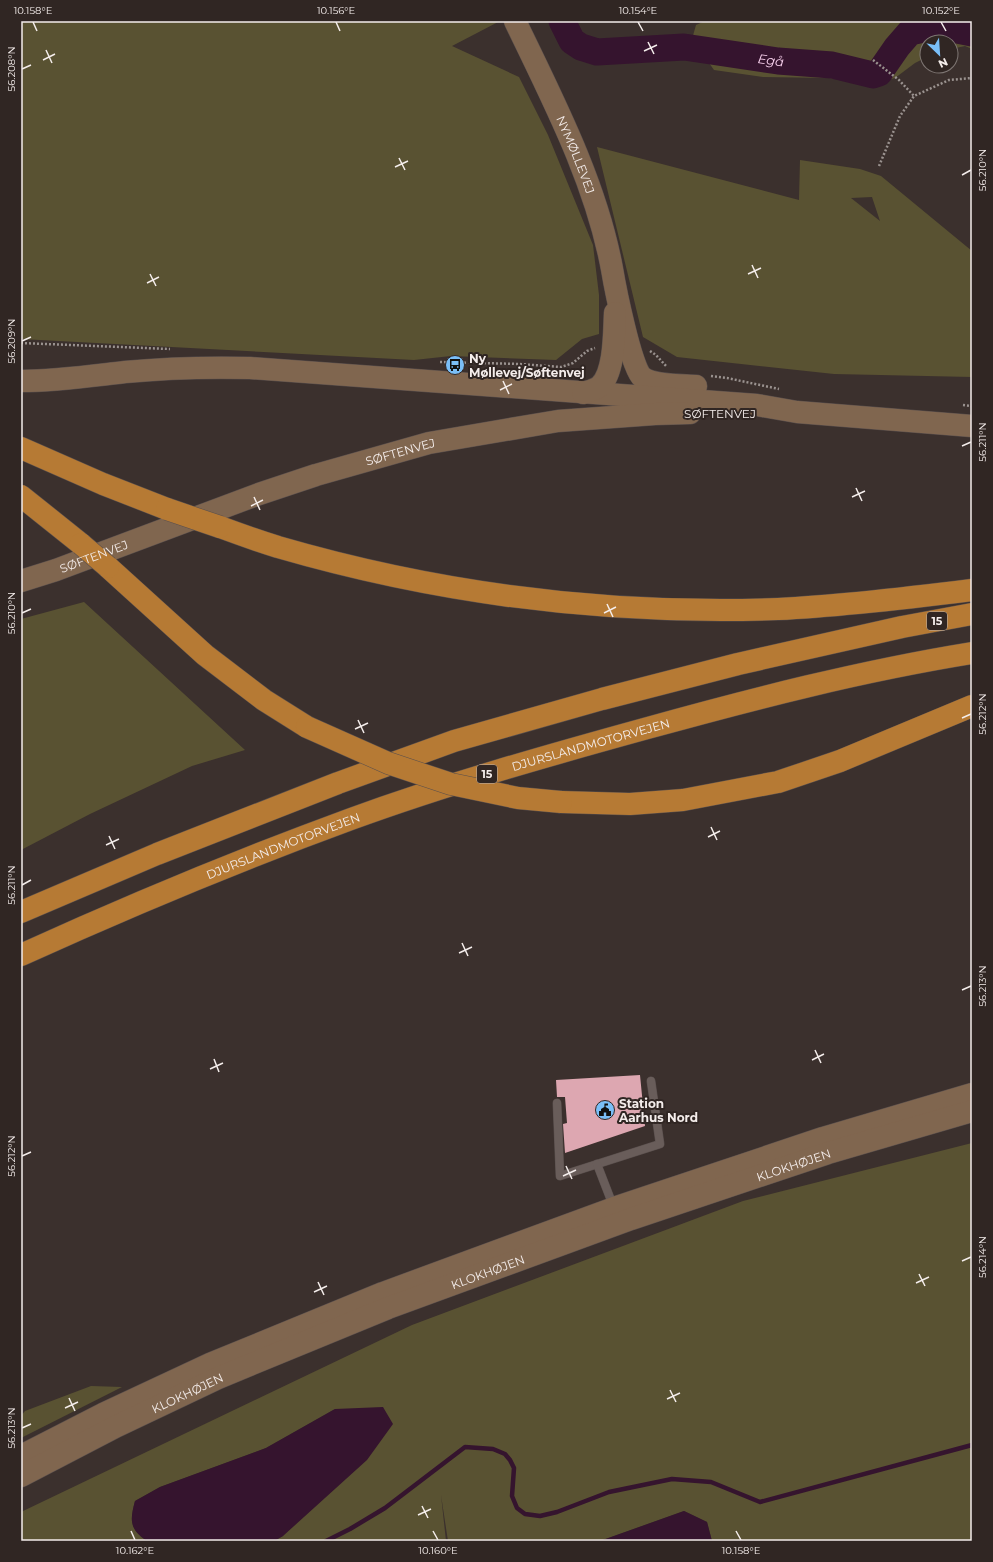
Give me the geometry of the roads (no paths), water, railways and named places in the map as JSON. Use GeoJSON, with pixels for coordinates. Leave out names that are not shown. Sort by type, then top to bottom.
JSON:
{"type":"FeatureCollection","features":[{"type":"Feature","properties":{"kind":"highway"},"geometry":{"type":"LineString","coordinates":[[21,448],[103,484],[167,509],[284,548],[399,577],[465,590],[543,600],[614,606],[696,609],[778,609],[895,599],[972,590]]}},
{"type":"Feature","properties":{"kind":"highway"},"geometry":{"type":"LineString","coordinates":[[21,496],[81,544],[205,655],[264,700],[307,727],[388,763],[445,782],[518,798],[561,802],[630,804],[683,800],[778,782],[840,761],[972,706]]}},
{"type":"Feature","properties":{"kind":"highway","name":"15"},"geometry":{"type":"LineString","coordinates":[[21,912],[156,854],[338,783],[454,741],[602,699],[738,664],[902,627],[972,614]]}},
{"type":"Feature","properties":{"kind":"highway","name":"DJURSLANDMOTORVEJEN"},"geometry":{"type":"LineString","coordinates":[[21,955],[179,886],[352,819],[472,778],[739,702],[928,660],[972,653]]}},
{"type":"Feature","properties":{"kind":"street","name":"NYMØLLEVEJ"},"geometry":{"type":"LineString","coordinates":[[515,21],[549,92],[581,167],[598,212],[607,246],[617,296]]}},
{"type":"Feature","properties":{"kind":"street"},"geometry":{"type":"LineString","coordinates":[[583,393],[599,387],[604,381],[608,372],[617,296]]}},
{"type":"Feature","properties":{"kind":"street"},"geometry":{"type":"LineString","coordinates":[[617,296],[630,349],[638,371],[642,377],[655,382],[730,389],[760,397],[797,412]]}},
{"type":"Feature","properties":{"kind":"street","name":"SØFTENVEJ"},"geometry":{"type":"LineString","coordinates":[[21,381],[77,378],[172,368],[250,368],[757,405],[797,412],[972,426]]}},
{"type":"Feature","properties":{"kind":"street","name":"SØFTENVEJ"},"geometry":{"type":"LineString","coordinates":[[21,581],[56,570],[259,494],[316,475],[429,443],[515,427],[558,421],[655,414],[748,414],[797,412]]}},
{"type":"Feature","properties":{"kind":"street","name":"KLOKHØJEN"},"geometry":{"type":"LineString","coordinates":[[21,1456],[103,1414],[210,1364],[383,1293],[614,1208],[823,1138],[972,1094]]}},
{"type":"Feature","properties":{"kind":"street","name":"KLOKHØJEN"},"geometry":{"type":"LineString","coordinates":[[21,1476],[218,1378],[388,1308],[638,1216],[828,1153],[972,1111]]}},
{"type":"Feature","properties":{"kind":"lane"},"geometry":{"type":"LineString","coordinates":[[557,1103],[560,1176],[660,1144],[651,1081]]}},
{"type":"Feature","properties":{"kind":"lane"},"geometry":{"type":"LineString","coordinates":[[597,1164],[614,1208]]}},
{"type":"Feature","properties":{"kind":"waterway","name":"Egå"},"geometry":{"type":"LineString","coordinates":[[562,21],[572,41],[581,47],[597,52],[684,47],[778,61],[832,65],[873,75],[879,73],[897,47],[910,32],[937,26],[972,33]]}},
{"type":"Feature","properties":{"kind":"waterway"},"geometry":{"type":"LineString","coordinates":[[326,1541],[350,1529],[385,1508],[465,1447],[493,1449],[505,1454],[514,1468],[512,1496],[517,1508],[525,1514],[540,1516],[557,1512],[609,1492],[672,1479],[711,1482],[760,1502],[972,1445]]}},
{"type":"Feature","properties":{"kind":"place","name":"Ny Møllevej/Søftenvej"},"geometry":{"type":"Point","coordinates":[455,365]}},
{"type":"Feature","properties":{"kind":"place","name":"Station Aarhus Nord"},"geometry":{"type":"Point","coordinates":[605,1110]}}]}
